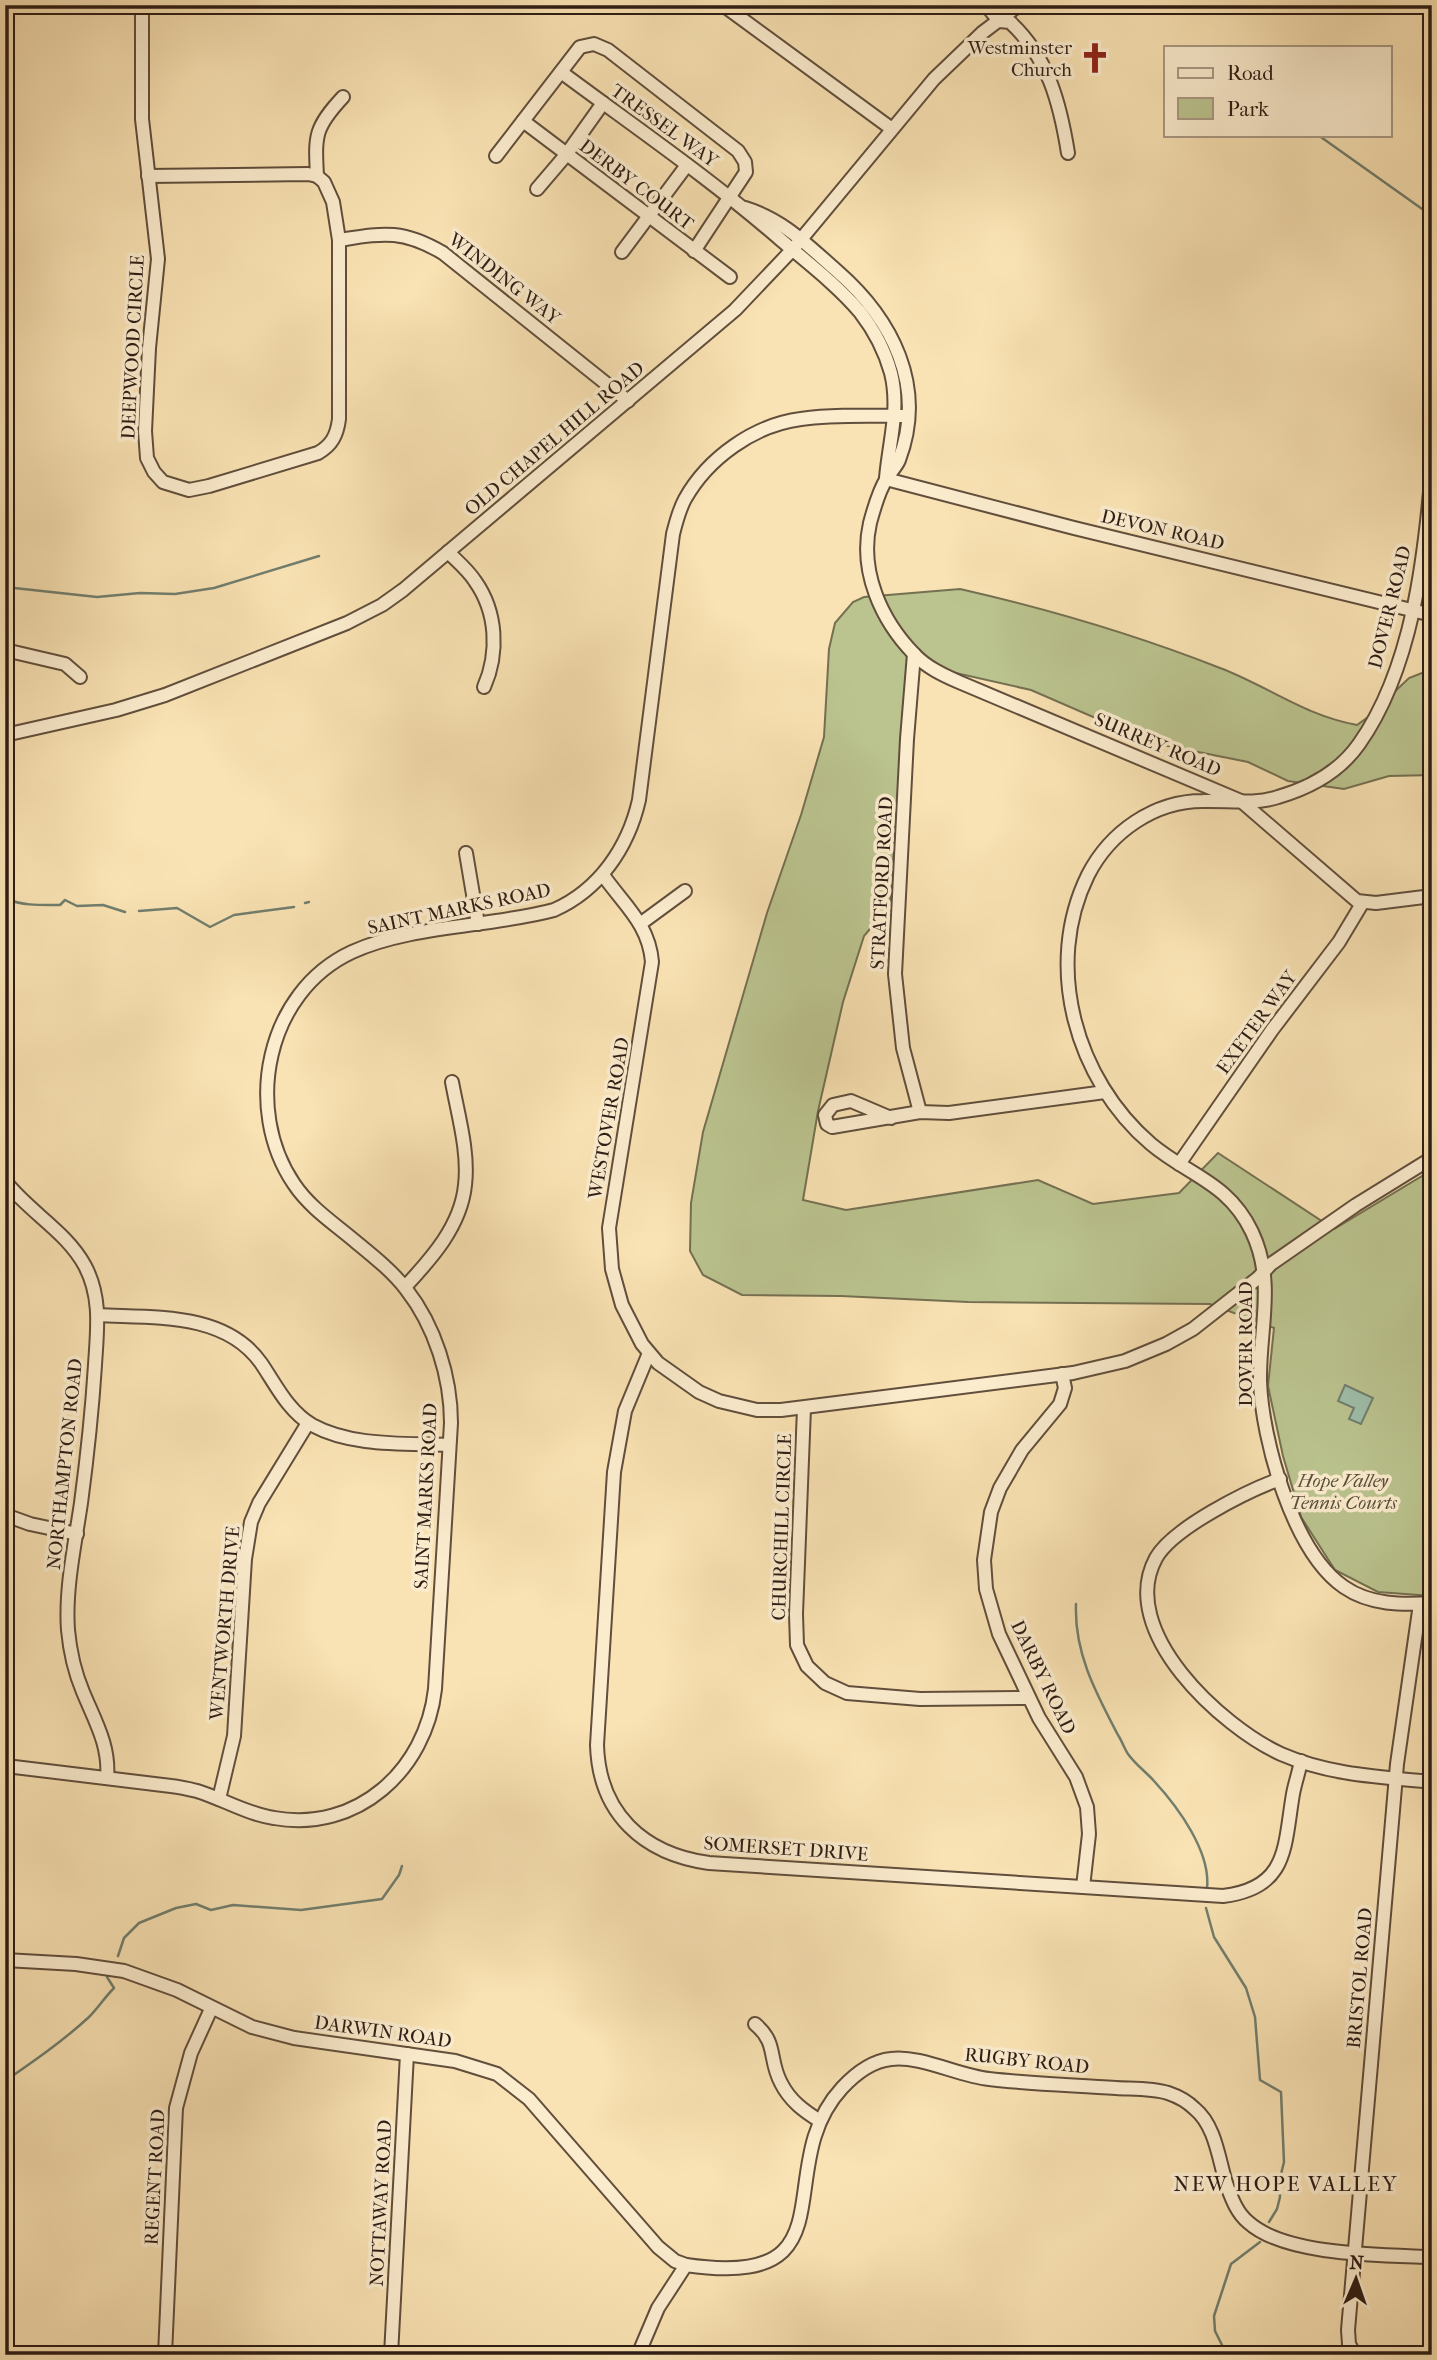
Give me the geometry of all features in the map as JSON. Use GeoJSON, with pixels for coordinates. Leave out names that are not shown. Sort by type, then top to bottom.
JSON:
{"type":"FeatureCollection","features":[{"type":"Feature","properties":{"kind":"street","name":"DEEPWOOD CIRCLE"},"geometry":{"type":"LineString","coordinates":[[142,5],[142,119],[158,259],[145,431],[147,458],[158,477],[177,488],[195,489],[269,469],[318,453],[333,440],[339,419],[339,240],[333,202],[324,183],[317,176],[314,145],[328,116],[343,97]]}},
{"type":"Feature","properties":{"kind":"street"},"geometry":{"type":"LineString","coordinates":[[723,5],[892,129]]}},
{"type":"Feature","properties":{"kind":"street"},"geometry":{"type":"LineString","coordinates":[[986,5],[998,20],[1012,24],[1042,62],[1055,90],[1068,153]]}},
{"type":"Feature","properties":{"kind":"street","name":"OLD CHAPEL HILL ROAD"},"geometry":{"type":"LineString","coordinates":[[5,735],[145,702],[346,623],[382,605],[735,310],[797,245],[960,51],[1019,5]]}},
{"type":"Feature","properties":{"kind":"street"},"geometry":{"type":"LineString","coordinates":[[496,156],[580,47],[594,44],[608,50],[738,151],[745,162],[746,172],[694,251]]}},
{"type":"Feature","properties":{"kind":"street","name":"TRESSEL WAY"},"geometry":{"type":"LineString","coordinates":[[561,72],[797,245],[873,331],[891,372],[902,416]]}},
{"type":"Feature","properties":{"kind":"street"},"geometry":{"type":"LineString","coordinates":[[537,189],[566,155],[603,103]]}},
{"type":"Feature","properties":{"kind":"street","name":"DERBY COURT"},"geometry":{"type":"LineString","coordinates":[[523,121],[730,277]]}},
{"type":"Feature","properties":{"kind":"street"},"geometry":{"type":"LineString","coordinates":[[622,253],[687,165]]}},
{"type":"Feature","properties":{"kind":"street"},"geometry":{"type":"LineString","coordinates":[[148,176],[317,176]]}},
{"type":"Feature","properties":{"kind":"street","name":"WINDING WAY"},"geometry":{"type":"LineString","coordinates":[[339,240],[398,234],[426,243],[450,258],[628,401]]}},
{"type":"Feature","properties":{"kind":"street"},"geometry":{"type":"LineString","coordinates":[[603,875],[632,825],[639,800],[673,534],[685,499],[698,479],[725,453],[773,425],[810,418],[902,416]]}},
{"type":"Feature","properties":{"kind":"street","name":"SURREY ROAD"},"geometry":{"type":"LineString","coordinates":[[902,416],[886,479],[873,514],[868,537],[869,567],[877,599],[886,618],[914,654],[930,667],[959,682],[1241,801],[1352,898],[1363,902]]}},
{"type":"Feature","properties":{"kind":"street","name":"DOVER ROAD"},"geometry":{"type":"LineString","coordinates":[[1426,1603],[1379,1601],[1357,1594],[1339,1583],[1317,1558],[1298,1529],[1267,1433],[1261,1395],[1265,1271],[1253,1233],[1234,1203],[1209,1181],[1179,1164],[1147,1140],[1127,1121],[1105,1092],[1082,1048],[1070,991],[1068,967],[1072,923],[1087,878],[1111,844],[1146,814],[1183,802],[1268,800],[1301,789],[1331,772],[1356,747],[1379,711],[1401,654],[1426,535],[1432,468]]}},
{"type":"Feature","properties":{"kind":"street","name":"DEVON ROAD"},"geometry":{"type":"LineString","coordinates":[[886,479],[1074,528],[1432,615]]}},
{"type":"Feature","properties":{"kind":"street"},"geometry":{"type":"LineString","coordinates":[[448,552],[475,580],[490,614],[494,648],[484,687]]}},
{"type":"Feature","properties":{"kind":"street"},"geometry":{"type":"LineString","coordinates":[[5,650],[65,664],[80,677]]}},
{"type":"Feature","properties":{"kind":"street","name":"STRATFORD ROAD"},"geometry":{"type":"LineString","coordinates":[[914,654],[895,974],[903,1048],[920,1112]]}},
{"type":"Feature","properties":{"kind":"street"},"geometry":{"type":"LineString","coordinates":[[466,853],[478,923]]}},
{"type":"Feature","properties":{"kind":"street","name":"SAINT MARKS ROAD"},"geometry":{"type":"LineString","coordinates":[[6,1766],[171,1786],[197,1791],[248,1812],[275,1819],[311,1819],[334,1815],[366,1801],[380,1792],[415,1753],[431,1716],[435,1689],[451,1405],[444,1370],[429,1328],[405,1287],[303,1196],[287,1172],[267,1116],[267,1077],[271,1056],[287,1014],[309,985],[335,962],[351,953],[386,940],[554,910],[579,897],[603,875]]}},
{"type":"Feature","properties":{"kind":"street","name":"WESTOVER ROAD"},"geometry":{"type":"LineString","coordinates":[[603,875],[640,924],[650,945],[650,978],[612,1209],[609,1248],[622,1305],[649,1353],[679,1379],[719,1401],[757,1410],[804,1408],[1110,1366],[1178,1338],[1214,1313],[1271,1264],[1356,1205],[1432,1158]]}},
{"type":"Feature","properties":{"kind":"street"},"geometry":{"type":"LineString","coordinates":[[640,924],[685,891]]}},
{"type":"Feature","properties":{"kind":"street"},"geometry":{"type":"LineString","coordinates":[[1363,902],[1389,902],[1432,896]]}},
{"type":"Feature","properties":{"kind":"street","name":"EXETER WAY"},"geometry":{"type":"LineString","coordinates":[[1179,1164],[1272,1030],[1339,942],[1363,902]]}},
{"type":"Feature","properties":{"kind":"street"},"geometry":{"type":"LineString","coordinates":[[405,1287],[442,1243],[459,1208],[465,1188],[465,1158],[452,1082]]}},
{"type":"Feature","properties":{"kind":"street"},"geometry":{"type":"LineString","coordinates":[[891,1118],[920,1112],[949,1113],[1105,1092]]}},
{"type":"Feature","properties":{"kind":"street","name":"NORTHAMPTON ROAD"},"geometry":{"type":"LineString","coordinates":[[5,1181],[29,1208],[66,1242],[84,1264],[93,1285],[98,1314],[89,1441],[68,1611],[70,1647],[82,1691],[104,1743],[108,1759],[107,1778]]}},
{"type":"Feature","properties":{"kind":"street"},"geometry":{"type":"LineString","coordinates":[[98,1314],[192,1321],[225,1332],[259,1360],[279,1392],[308,1423],[329,1432],[357,1439],[449,1445]]}},
{"type":"Feature","properties":{"kind":"street","name":"SOMERSET DRIVE"},"geometry":{"type":"LineString","coordinates":[[649,1353],[625,1411],[614,1472],[597,1745],[604,1787],[625,1824],[641,1838],[683,1858],[709,1863],[1213,1896],[1240,1893],[1256,1886],[1277,1866],[1285,1851],[1293,1793],[1301,1762]]}},
{"type":"Feature","properties":{"kind":"street","name":"DARBY ROAD"},"geometry":{"type":"LineString","coordinates":[[1062,1374],[1065,1388],[1060,1404],[1027,1442],[1000,1488],[991,1512],[984,1559],[986,1589],[994,1621],[1029,1698],[1076,1777],[1087,1807],[1088,1834],[1083,1887]]}},
{"type":"Feature","properties":{"kind":"street","name":"CHURCHILL CIRCLE"},"geometry":{"type":"LineString","coordinates":[[804,1408],[796,1614],[797,1644],[807,1666],[825,1683],[847,1693],[920,1699],[1029,1698]]}},
{"type":"Feature","properties":{"kind":"street","name":"WENTWORTH DRIVE"},"geometry":{"type":"LineString","coordinates":[[219,1799],[234,1736],[248,1533],[259,1503],[308,1423]]}},
{"type":"Feature","properties":{"kind":"street"},"geometry":{"type":"LineString","coordinates":[[1280,1479],[1241,1497],[1177,1534],[1156,1558],[1147,1581],[1147,1600],[1152,1620],[1164,1647],[1199,1693],[1221,1715],[1281,1754],[1349,1774],[1432,1782]]}},
{"type":"Feature","properties":{"kind":"street"},"geometry":{"type":"LineString","coordinates":[[5,1515],[30,1524],[76,1534]]}},
{"type":"Feature","properties":{"kind":"street","name":"BRISTOL ROAD"},"geometry":{"type":"LineString","coordinates":[[1355,2355],[1349,2344],[1348,2330],[1396,1778],[1426,1603]]}},
{"type":"Feature","properties":{"kind":"street","name":"DARWIN ROAD"},"geometry":{"type":"LineString","coordinates":[[5,1960],[124,1970],[177,1990],[252,2027],[294,2038],[472,2064],[508,2081],[529,2099],[658,2247],[675,2261],[686,2265]]}},
{"type":"Feature","properties":{"kind":"street","name":"REGENT ROAD"},"geometry":{"type":"LineString","coordinates":[[165,2355],[176,2108],[191,2053],[211,2009]]}},
{"type":"Feature","properties":{"kind":"street"},"geometry":{"type":"LineString","coordinates":[[755,2024],[766,2033],[771,2042],[778,2076],[790,2098],[802,2110],[820,2121]]}},
{"type":"Feature","properties":{"kind":"street","name":"NOTTAWAY ROAD"},"geometry":{"type":"LineString","coordinates":[[391,2355],[407,2054]]}},
{"type":"Feature","properties":{"kind":"street","name":"RUGBY ROAD"},"geometry":{"type":"LineString","coordinates":[[686,2265],[741,2269],[771,2261],[783,2252],[798,2230],[809,2157],[827,2108],[852,2077],[872,2065],[890,2059],[925,2063],[988,2079],[1167,2092],[1194,2107],[1206,2122],[1229,2192],[1247,2221],[1279,2240],[1315,2248],[1432,2257]]}},
{"type":"Feature","properties":{"kind":"street"},"geometry":{"type":"LineString","coordinates":[[638,2355],[658,2308],[686,2265]]}},
{"type":"Feature","properties":{"kind":"green space","name":"Hope Valley Tennis Courts"},"geometry":{"type":"Polygon","coordinates":[[[960,589],[1124,634],[1237,675],[1320,714],[1357,725],[1409,678],[1432,669],[1432,775],[1389,776],[1344,789],[1288,781],[1248,762],[1153,743],[1031,690],[907,662],[890,905],[864,936],[843,1002],[818,1111],[803,1200],[846,1210],[1038,1180],[1093,1204],[1179,1193],[1218,1153],[1334,1229],[1432,1170],[1432,1596],[1378,1592],[1335,1570],[1301,1517],[1283,1456],[1268,1386],[1274,1328],[1210,1304],[968,1302],[742,1295],[703,1275],[690,1251],[691,1203],[703,1132],[767,913],[801,815],[824,737],[829,649],[835,623],[853,602],[864,597],[960,589]]]}},
{"type":"Feature","properties":{"kind":"shaded area"},"geometry":{"type":"Polygon","coordinates":[[[1345,1385],[1373,1398],[1361,1424],[1349,1419],[1354,1408],[1338,1401],[1345,1385]]]}},
{"type":"Feature","properties":{"kind":"waterway"},"geometry":{"type":"LineString","coordinates":[[1319,136],[1432,216]]}},
{"type":"Feature","properties":{"kind":"waterway"},"geometry":{"type":"LineString","coordinates":[[5,587],[97,597],[140,593],[175,594],[214,588],[319,556]]}},
{"type":"Feature","properties":{"kind":"waterway"},"geometry":{"type":"LineString","coordinates":[[6,899],[39,905],[60,905],[65,900],[77,906],[103,905],[125,912]]}},
{"type":"Feature","properties":{"kind":"waterway"},"geometry":{"type":"LineString","coordinates":[[305,903],[309,902]]}},
{"type":"Feature","properties":{"kind":"waterway"},"geometry":{"type":"LineString","coordinates":[[139,911],[177,908],[210,927],[234,915],[294,907]]}},
{"type":"Feature","properties":{"kind":"waterway"},"geometry":{"type":"LineString","coordinates":[[1076,1604],[1079,1639],[1095,1688],[1128,1754],[1163,1792],[1191,1831],[1204,1860],[1207,1888]]}},
{"type":"Feature","properties":{"kind":"waterway"},"geometry":{"type":"LineString","coordinates":[[118,1956],[124,1938],[139,1923],[176,1908],[196,1904],[211,1910],[233,1905],[301,1910],[382,1899],[402,1866]]}},
{"type":"Feature","properties":{"kind":"waterway"},"geometry":{"type":"LineString","coordinates":[[1206,1908],[1214,1937],[1246,1988],[1255,2017],[1260,2080],[1281,2092],[1284,2162],[1279,2182],[1280,2197],[1269,2222]]}},
{"type":"Feature","properties":{"kind":"waterway"},"geometry":{"type":"LineString","coordinates":[[5,2081],[59,2043],[89,2017],[114,1988],[107,1977]]}},
{"type":"Feature","properties":{"kind":"waterway"},"geometry":{"type":"LineString","coordinates":[[1227,2355],[1215,2331],[1214,2316],[1231,2264],[1260,2242]]}},
{"type":"Feature","properties":{"kind":"place","name":"Westminster Church"},"geometry":{"type":"Point","coordinates":[1095,58]}},
{"type":"Feature","properties":{"kind":"district","name":"NEW HOPE VALLEY"},"geometry":{"type":"Point","coordinates":[1286,2184]}}]}
